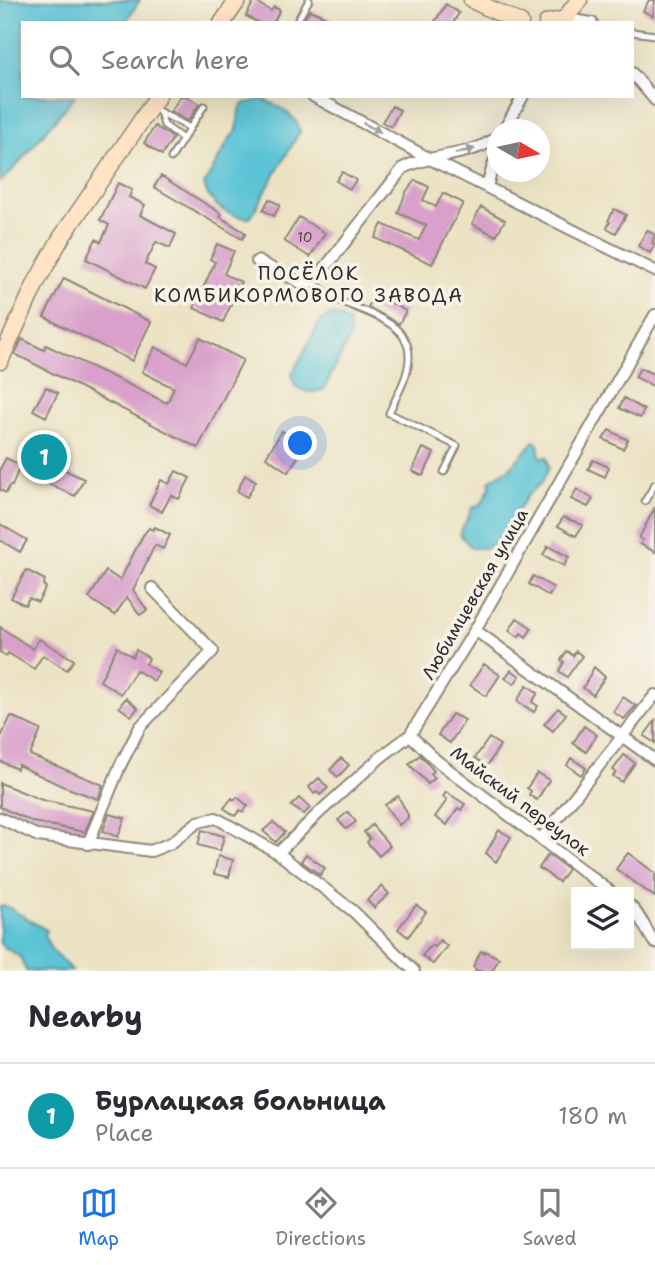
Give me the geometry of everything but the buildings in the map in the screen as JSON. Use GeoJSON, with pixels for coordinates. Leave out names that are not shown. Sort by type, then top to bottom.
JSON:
{"type":"FeatureCollection","features":[{"type":"Feature","properties":{"kind":"main road"},"geometry":{"type":"LineString","coordinates":[[223,21],[237,0]]}},
{"type":"Feature","properties":{"kind":"main road"},"geometry":{"type":"LineString","coordinates":[[472,0],[516,21]]}},
{"type":"Feature","properties":{"kind":"main road"},"geometry":{"type":"LineString","coordinates":[[564,21],[579,0]]}},
{"type":"Feature","properties":{"kind":"main road"},"geometry":{"type":"LineString","coordinates":[[0,361],[47,261],[156,105]]}},
{"type":"Feature","properties":{"kind":"street"},"geometry":{"type":"LineString","coordinates":[[579,0],[591,21]]}},
{"type":"Feature","properties":{"kind":"street"},"geometry":{"type":"LineString","coordinates":[[634,75],[655,100]]}},
{"type":"Feature","properties":{"kind":"street"},"geometry":{"type":"LineString","coordinates":[[317,98],[430,159],[655,271]]}},
{"type":"Feature","properties":{"kind":"street"},"geometry":{"type":"LineString","coordinates":[[510,119],[522,98]]}},
{"type":"Feature","properties":{"kind":"street"},"geometry":{"type":"LineString","coordinates":[[257,261],[293,281],[306,285],[321,273],[403,169],[414,162],[476,148],[487,142]]}},
{"type":"Feature","properties":{"kind":"street"},"geometry":{"type":"LineString","coordinates":[[487,186],[488,182]]}},
{"type":"Feature","properties":{"kind":"street","name":"Любимцевская улица"},"geometry":{"type":"LineString","coordinates":[[278,853],[381,757],[410,735],[475,630],[655,315]]}},
{"type":"Feature","properties":{"kind":"street"},"geometry":{"type":"LineString","coordinates":[[88,844],[120,766],[140,727],[213,651],[152,588]]}},
{"type":"Feature","properties":{"kind":"street"},"geometry":{"type":"LineString","coordinates":[[475,630],[655,760]]}},
{"type":"Feature","properties":{"kind":"street"},"geometry":{"type":"LineString","coordinates":[[541,839],[655,695]]}},
{"type":"Feature","properties":{"kind":"street","name":"Майский переулок"},"geometry":{"type":"LineString","coordinates":[[410,735],[437,761],[604,887]]}},
{"type":"Feature","properties":{"kind":"street"},"geometry":{"type":"LineString","coordinates":[[0,818],[38,836],[151,851],[171,844],[198,822],[216,818],[278,853],[353,911],[414,971]]}},
{"type":"Feature","properties":{"kind":"street"},"geometry":{"type":"LineString","coordinates":[[634,909],[639,913],[645,929],[655,943]]}},
{"type":"Feature","properties":{"kind":"lane"},"geometry":{"type":"LineString","coordinates":[[297,21],[309,0]]}},
{"type":"Feature","properties":{"kind":"lane"},"geometry":{"type":"LineString","coordinates":[[634,32],[655,35]]}},
{"type":"Feature","properties":{"kind":"lane"},"geometry":{"type":"LineString","coordinates":[[156,105],[190,128]]}},
{"type":"Feature","properties":{"kind":"lane"},"geometry":{"type":"LineString","coordinates":[[156,105],[164,125],[183,139]]}},
{"type":"Feature","properties":{"kind":"lane"},"geometry":{"type":"LineString","coordinates":[[171,158],[204,106]]}},
{"type":"Feature","properties":{"kind":"lane"},"geometry":{"type":"LineString","coordinates":[[311,281],[337,299],[365,309],[399,331],[408,344],[410,357],[405,378],[389,413],[457,446],[444,472]]}},
{"type":"Feature","properties":{"kind":"lane"},"geometry":{"type":"LineString","coordinates":[[645,501],[655,484]]}},
{"type":"Feature","properties":{"kind":"water"},"geometry":{"type":"Polygon","coordinates":[[[0,0],[140,0],[126,21],[21,21],[21,98],[73,98],[0,182],[0,0]]]}},
{"type":"Feature","properties":{"kind":"water"},"geometry":{"type":"Polygon","coordinates":[[[262,99],[291,115],[300,131],[250,218],[242,217],[221,209],[211,199],[204,185],[230,138],[237,131],[239,111],[243,104],[262,99]]]}},
{"type":"Feature","properties":{"kind":"water"},"geometry":{"type":"Polygon","coordinates":[[[329,315],[349,322],[350,337],[324,389],[306,391],[295,386],[291,376],[319,323],[329,315]]]}},
{"type":"Feature","properties":{"kind":"water"},"geometry":{"type":"Polygon","coordinates":[[[534,441],[538,444],[540,457],[547,457],[549,468],[542,482],[528,495],[496,543],[485,548],[472,548],[460,535],[471,509],[482,503],[491,485],[489,481],[511,467],[534,441]]]}},
{"type":"Feature","properties":{"kind":"water"},"geometry":{"type":"Polygon","coordinates":[[[0,906],[6,906],[46,930],[44,935],[51,949],[72,971],[26,971],[20,957],[0,944],[0,906]]]}},
{"type":"Feature","properties":{"kind":"place","name":"Бурлацкая больница"},"geometry":{"type":"Point","coordinates":[44,457]}},
{"type":"Feature","properties":{"kind":"district","name":"ПОСЁЛОК КОМБИКОРМОВОГО ЗАВОДА"},"geometry":{"type":"Point","coordinates":[309,284]}}]}
